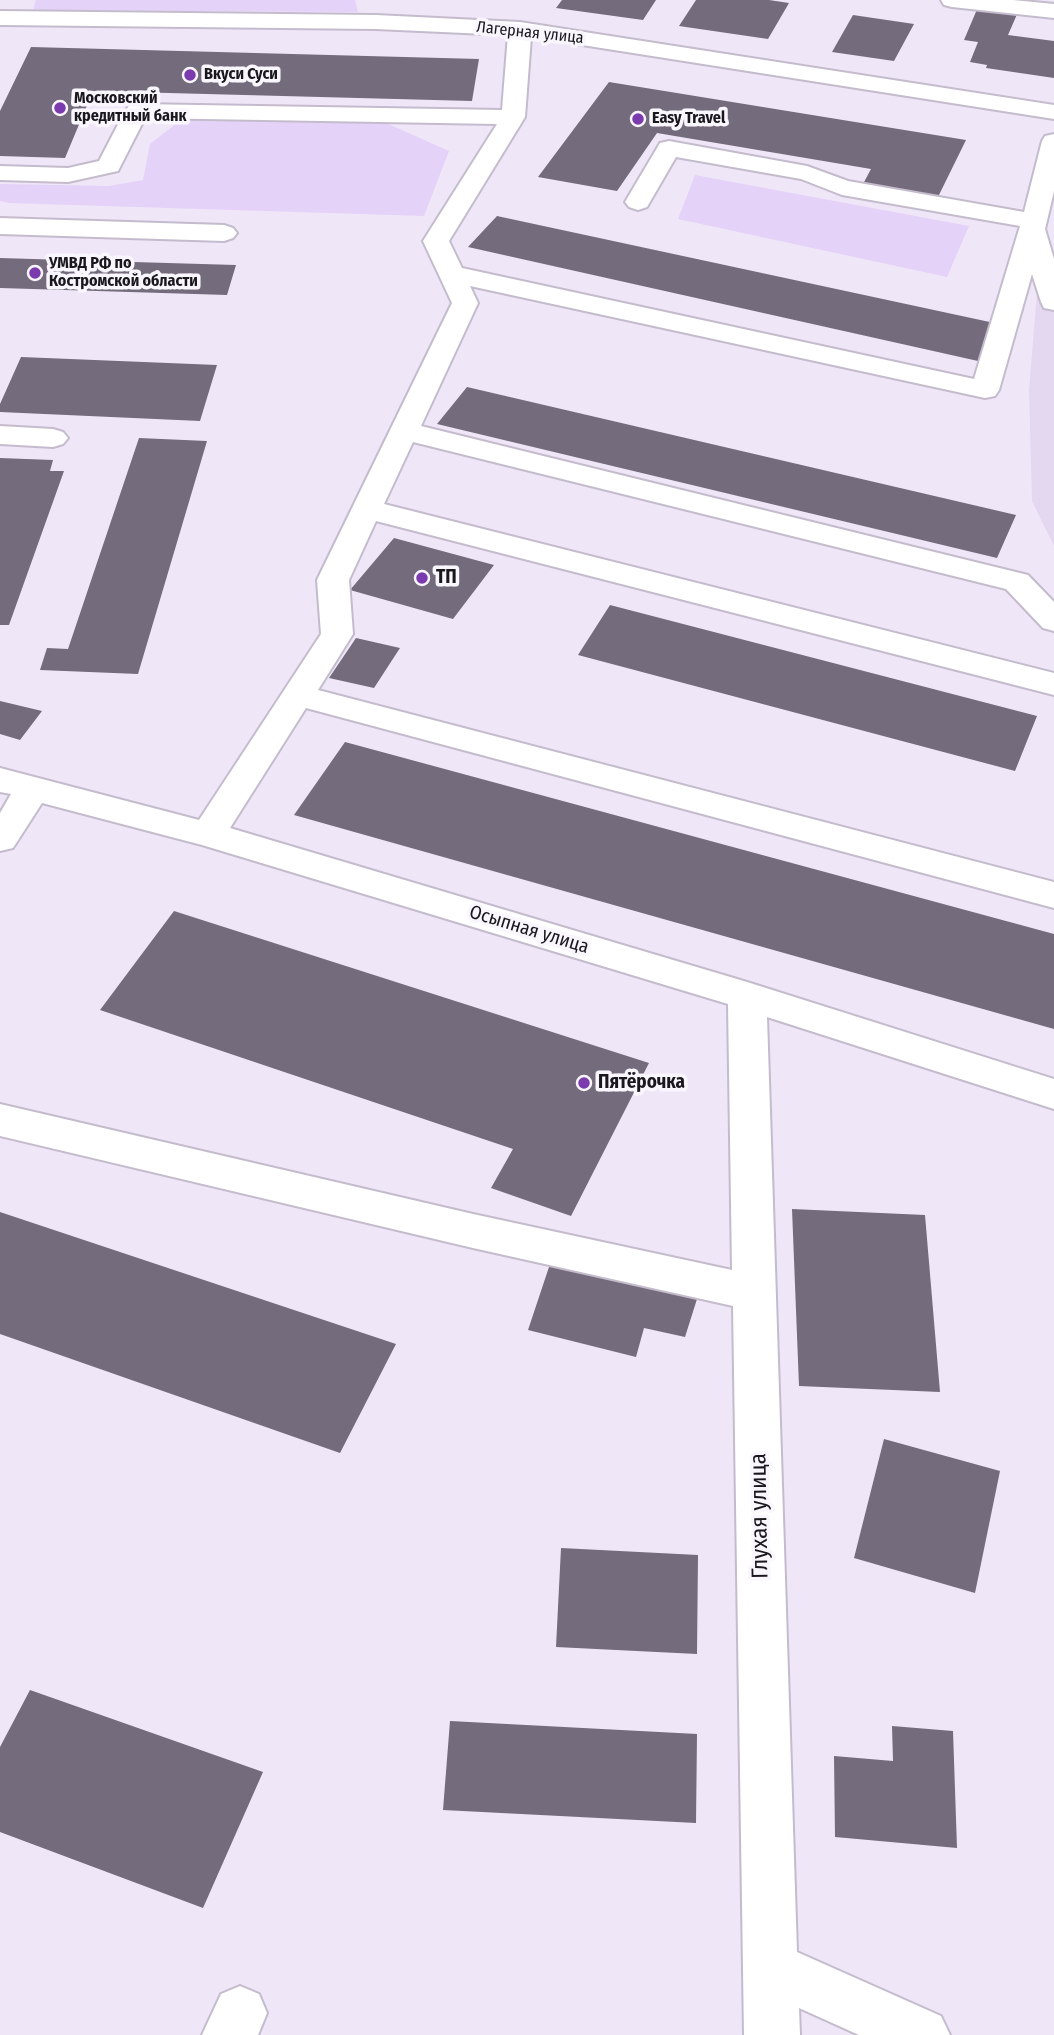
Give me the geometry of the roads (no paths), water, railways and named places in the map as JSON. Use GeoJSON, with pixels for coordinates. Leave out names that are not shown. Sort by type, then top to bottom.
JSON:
{"type":"FeatureCollection","features":[{"type":"Feature","properties":{"kind":"street"},"geometry":{"type":"LineString","coordinates":[[952,0],[1054,11]]}},
{"type":"Feature","properties":{"kind":"street","name":"Лагерная улица"},"geometry":{"type":"LineString","coordinates":[[0,18],[373,11],[520,29],[1054,111]]}},
{"type":"Feature","properties":{"kind":"street"},"geometry":{"type":"LineString","coordinates":[[208,834],[337,634],[333,580],[465,303],[436,241],[513,117],[520,29]]}},
{"type":"Feature","properties":{"kind":"street"},"geometry":{"type":"LineString","coordinates":[[0,173],[68,175],[109,166],[137,111],[513,117]]}},
{"type":"Feature","properties":{"kind":"street"},"geometry":{"type":"LineString","coordinates":[[452,274],[985,390],[1033,225],[1054,141]]}},
{"type":"Feature","properties":{"kind":"street"},"geometry":{"type":"LineString","coordinates":[[638,202],[669,148],[807,173],[842,187],[1033,225]]}},
{"type":"Feature","properties":{"kind":"street"},"geometry":{"type":"LineString","coordinates":[[1033,225],[1054,303]]}},
{"type":"Feature","properties":{"kind":"street"},"geometry":{"type":"LineString","coordinates":[[0,226],[223,233]]}},
{"type":"Feature","properties":{"kind":"street"},"geometry":{"type":"LineString","coordinates":[[404,431],[1017,582],[1054,621]]}},
{"type":"Feature","properties":{"kind":"street"},"geometry":{"type":"LineString","coordinates":[[0,435],[53,438]]}},
{"type":"Feature","properties":{"kind":"street"},"geometry":{"type":"LineString","coordinates":[[366,509],[1054,684]]}},
{"type":"Feature","properties":{"kind":"street"},"geometry":{"type":"LineString","coordinates":[[297,695],[1054,895]]}},
{"type":"Feature","properties":{"kind":"street"},"geometry":{"type":"LineString","coordinates":[[0,839],[22,808],[15,784]]}},
{"type":"Feature","properties":{"kind":"street","name":"Осыпная улица"},"geometry":{"type":"LineString","coordinates":[[15,784],[208,834],[747,996],[1054,1094]]}},
{"type":"Feature","properties":{"kind":"street","name":"Глухая улица"},"geometry":{"type":"LineString","coordinates":[[747,996],[772,2035]]}},
{"type":"Feature","properties":{"kind":"street"},"geometry":{"type":"LineString","coordinates":[[0,1120],[473,1231],[754,1293]]}},
{"type":"Feature","properties":{"kind":"street"},"geometry":{"type":"LineString","coordinates":[[771,1968],[922,2035]]}},
{"type":"Feature","properties":{"kind":"place","name":"Вкуси Суси"},"geometry":{"type":"Point","coordinates":[190,75]}},
{"type":"Feature","properties":{"kind":"place","name":"Московский кредитный банк"},"geometry":{"type":"Point","coordinates":[60,108]}},
{"type":"Feature","properties":{"kind":"place","name":"Easy Travel"},"geometry":{"type":"Point","coordinates":[638,119]}},
{"type":"Feature","properties":{"kind":"place","name":"УМВД РФ по Костромской области"},"geometry":{"type":"Point","coordinates":[35,273]}},
{"type":"Feature","properties":{"kind":"place","name":"ТП"},"geometry":{"type":"Point","coordinates":[422,578]}},
{"type":"Feature","properties":{"kind":"place","name":"Пятёрочка"},"geometry":{"type":"Point","coordinates":[584,1083]}}]}
